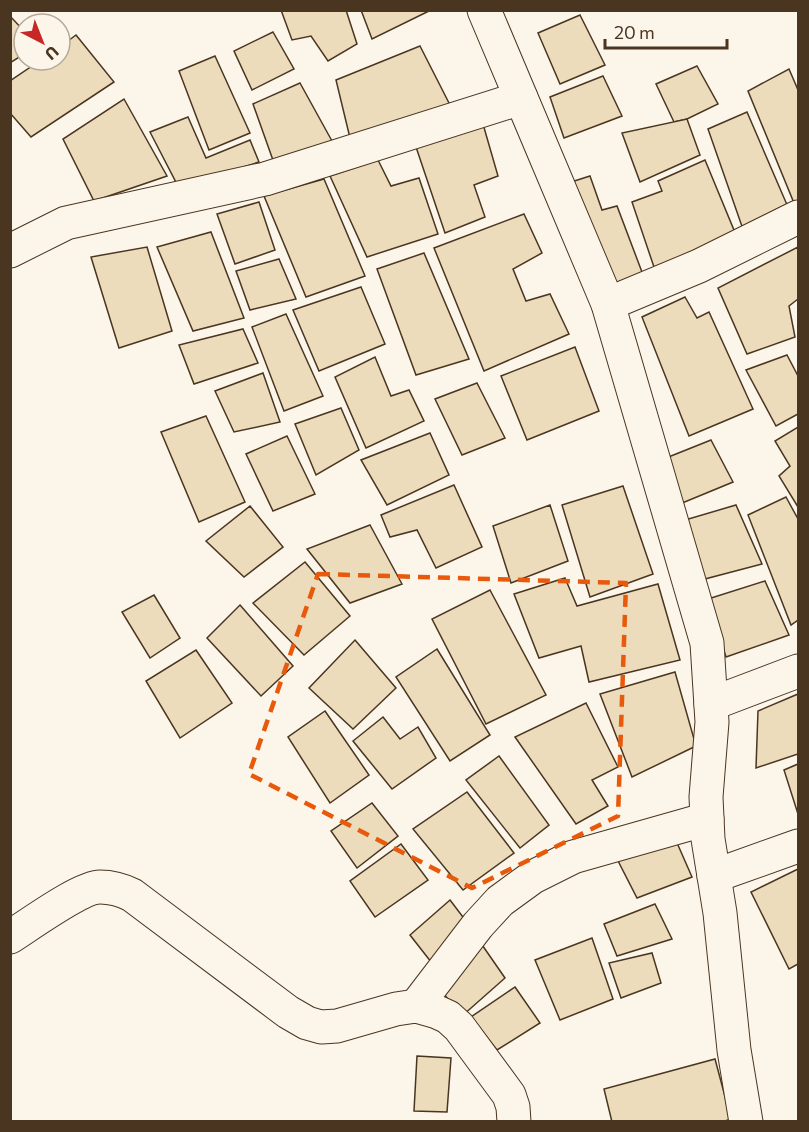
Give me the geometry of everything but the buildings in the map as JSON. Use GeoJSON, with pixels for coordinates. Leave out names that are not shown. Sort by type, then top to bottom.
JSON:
{"type":"FeatureCollection","features":[{"type":"Feature","properties":{"kind":"street"},"geometry":{"type":"LineString","coordinates":[[484,10],[608,304],[706,644],[712,722],[706,797],[708,839],[720,913],[734,1050],[746,1122]]}},
{"type":"Feature","properties":{"kind":"street"},"geometry":{"type":"LineString","coordinates":[[10,251],[66,223],[265,179],[521,98]]}},
{"type":"Feature","properties":{"kind":"street"},"geometry":{"type":"LineString","coordinates":[[608,304],[699,266],[798,217]]}},
{"type":"Feature","properties":{"kind":"street"},"geometry":{"type":"LineString","coordinates":[[711,704],[798,671]]}},
{"type":"Feature","properties":{"kind":"street"},"geometry":{"type":"LineString","coordinates":[[416,1006],[478,925],[500,901],[533,877],[573,857],[707,819]]}},
{"type":"Feature","properties":{"kind":"street"},"geometry":{"type":"LineString","coordinates":[[714,876],[798,846]]}},
{"type":"Feature","properties":{"kind":"street"},"geometry":{"type":"LineString","coordinates":[[10,937],[81,892],[98,887],[117,889],[132,895],[288,1012],[307,1023],[321,1027],[337,1026],[396,1009],[416,1006],[448,1017],[459,1027],[509,1095],[514,1122]]}},
{"type":"Feature","properties":{"kind":"highlighted area"},"geometry":{"type":"Polygon","coordinates":[[[318,574],[626,583],[618,816],[472,888],[249,774],[318,574]]]}}]}
